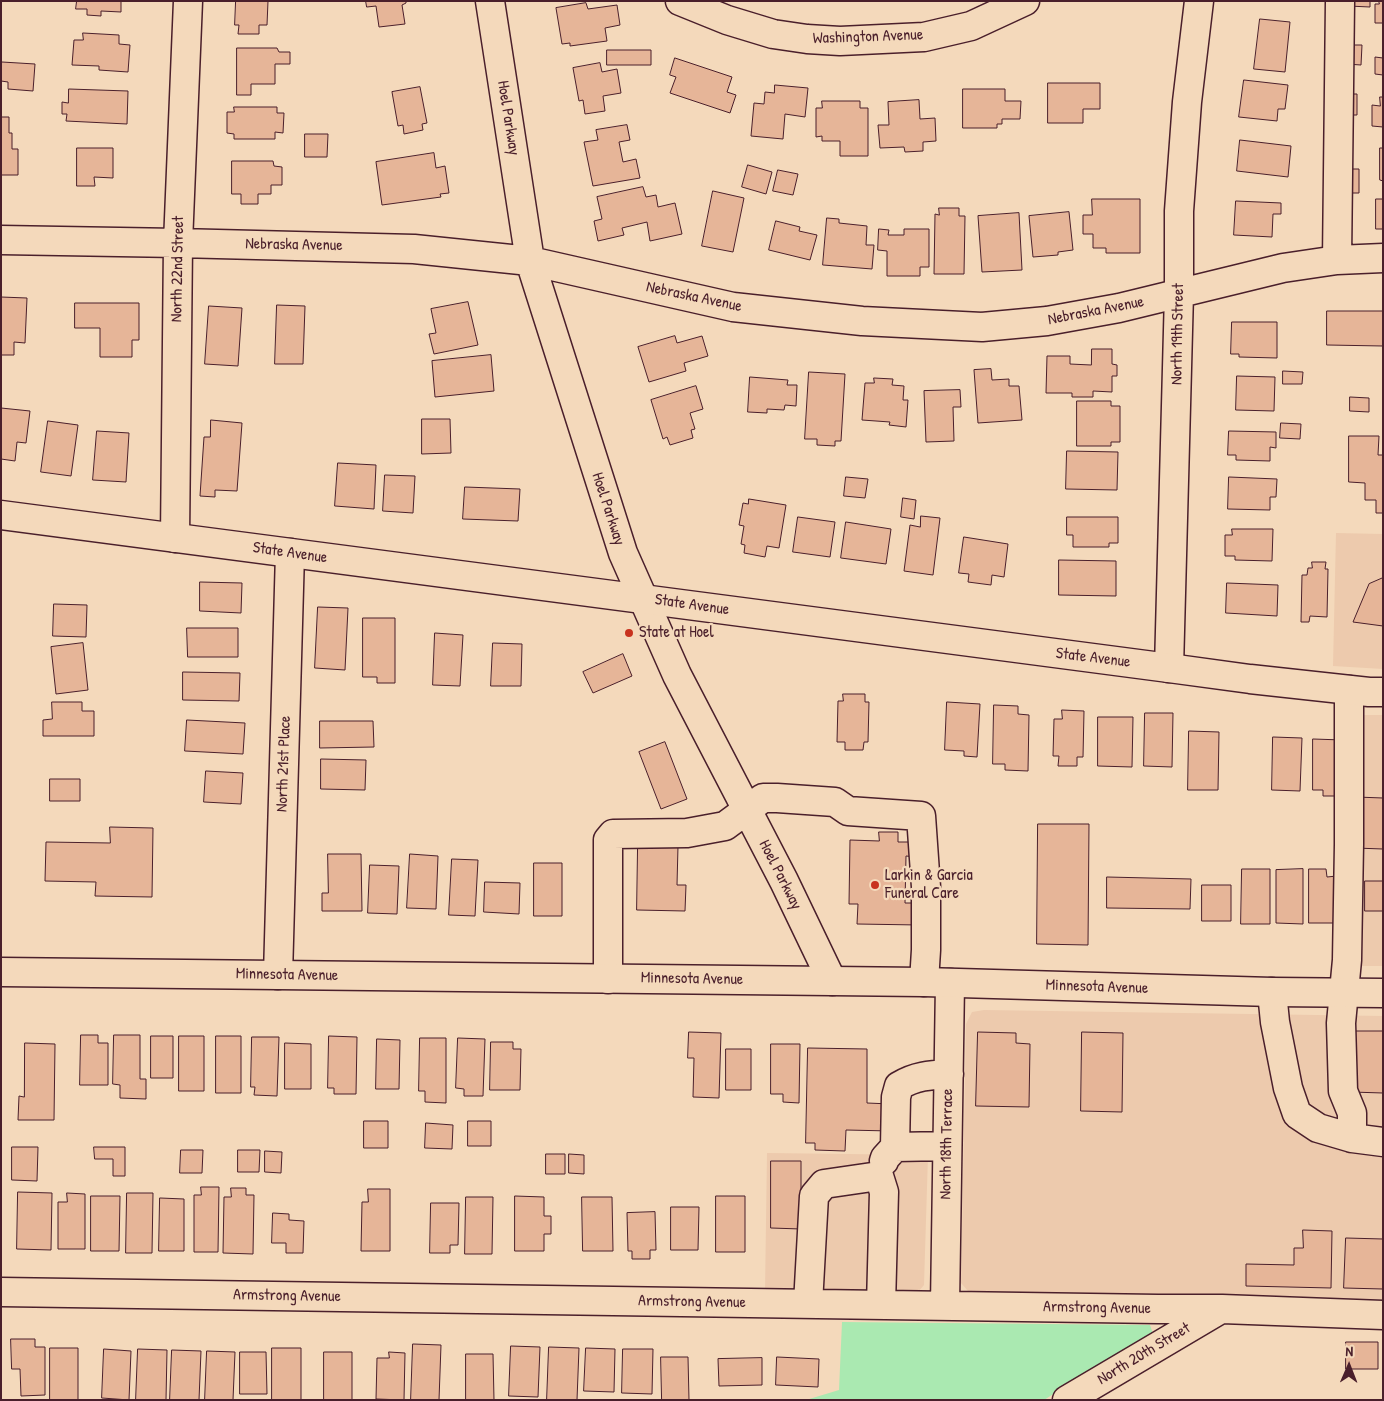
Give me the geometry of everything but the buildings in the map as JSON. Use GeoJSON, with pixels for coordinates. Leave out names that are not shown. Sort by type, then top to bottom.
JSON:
{"type":"FeatureCollection","features":[{"type":"Feature","properties":{"kind":"street","name":"North 22nd Street"},"geometry":{"type":"LineString","coordinates":[[175,538],[178,243],[188,1]]}},
{"type":"Feature","properties":{"kind":"street","name":"Hoel Parkway"},"geometry":{"type":"LineString","coordinates":[[490,1],[530,260],[623,554],[677,675],[784,881],[832,981]]}},
{"type":"Feature","properties":{"kind":"street","name":"Washington Avenue"},"geometry":{"type":"LineString","coordinates":[[680,1],[726,20],[774,34],[840,42],[924,37],[971,26],[1026,1]]}},
{"type":"Feature","properties":{"kind":"street"},"geometry":{"type":"LineString","coordinates":[[924,37],[956,25],[973,13],[981,1]]}},
{"type":"Feature","properties":{"kind":"street","name":"North 19th Street"},"geometry":{"type":"LineString","coordinates":[[1169,668],[1179,293],[1179,211],[1187,102],[1199,1]]}},
{"type":"Feature","properties":{"kind":"street"},"geometry":{"type":"LineString","coordinates":[[1337,260],[1340,1]]}},
{"type":"Feature","properties":{"kind":"street","name":"Nebraska Avenue"},"geometry":{"type":"LineString","coordinates":[[1,240],[414,249],[530,260],[733,307],[862,321],[982,327],[1048,321],[1119,308],[1283,268],[1337,260],[1383,258]]}},
{"type":"Feature","properties":{"kind":"street","name":"State Avenue"},"geometry":{"type":"LineString","coordinates":[[1,515],[1250,679],[1383,692]]}},
{"type":"Feature","properties":{"kind":"street","name":"North 21st Place"},"geometry":{"type":"LineString","coordinates":[[278,975],[290,553]]}},
{"type":"Feature","properties":{"kind":"street"},"geometry":{"type":"LineString","coordinates":[[1349,690],[1347,960],[1341,1023],[1343,1091],[1352,1113],[1352,1138]]}},
{"type":"Feature","properties":{"kind":"street"},"geometry":{"type":"LineString","coordinates":[[608,979],[608,840],[612,834],[687,833],[725,826],[763,798],[777,798],[834,802],[848,811],[921,816],[926,887],[924,982]]}},
{"type":"Feature","properties":{"kind":"street","name":"Minnesota Avenue"},"geometry":{"type":"LineString","coordinates":[[1,972],[924,982],[1383,994]]}},
{"type":"Feature","properties":{"kind":"street","name":"North 18th Terrace"},"geometry":{"type":"LineString","coordinates":[[945,1305],[950,983]]}},
{"type":"Feature","properties":{"kind":"street"},"geometry":{"type":"LineString","coordinates":[[1272,992],[1277,1032],[1288,1088],[1297,1114],[1318,1128],[1352,1138],[1383,1142]]}},
{"type":"Feature","properties":{"kind":"street"},"geometry":{"type":"LineString","coordinates":[[881,1305],[884,1192],[879,1176],[885,1158],[895,1147],[896,1097],[899,1086],[908,1080],[923,1075],[949,1074]]}},
{"type":"Feature","properties":{"kind":"street"},"geometry":{"type":"LineString","coordinates":[[895,1147],[947,1146]]}},
{"type":"Feature","properties":{"kind":"street"},"geometry":{"type":"LineString","coordinates":[[808,1304],[814,1196],[824,1184],[879,1176]]}},
{"type":"Feature","properties":{"kind":"street","name":"Armstrong Avenue"},"geometry":{"type":"LineString","coordinates":[[1,1292],[1222,1309],[1383,1315]]}},
{"type":"Feature","properties":{"kind":"street","name":"North 20th Street"},"geometry":{"type":"LineString","coordinates":[[1067,1400],[1222,1309]]}},
{"type":"Feature","properties":{"kind":"shaded area"},"geometry":{"type":"Polygon","coordinates":[[[1336,533],[1383,534],[1383,669],[1333,666],[1336,533]]]}},
{"type":"Feature","properties":{"kind":"shaded area"},"geometry":{"type":"Polygon","coordinates":[[[1355,715],[1383,715],[1383,966],[1351,966],[1355,715]]]}},
{"type":"Feature","properties":{"kind":"shaded area"},"geometry":{"type":"Polygon","coordinates":[[[984,1010],[1383,1016],[1383,1302],[968,1291],[961,1283],[966,1024],[972,1012],[984,1010]]]}},
{"type":"Feature","properties":{"kind":"shaded area"},"geometry":{"type":"Polygon","coordinates":[[[767,1153],[928,1155],[924,1285],[918,1292],[765,1291],[767,1153]]]}},
{"type":"Feature","properties":{"kind":"green space"},"geometry":{"type":"Polygon","coordinates":[[[842,1322],[1150,1325],[1153,1334],[1110,1358],[1044,1400],[806,1400],[839,1390],[842,1322]]]}},
{"type":"Feature","properties":{"kind":"place","name":"State at Hoel"},"geometry":{"type":"Point","coordinates":[629,633]}},
{"type":"Feature","properties":{"kind":"place","name":"Larkin & Garcia Funeral Care"},"geometry":{"type":"Point","coordinates":[875,885]}}]}
